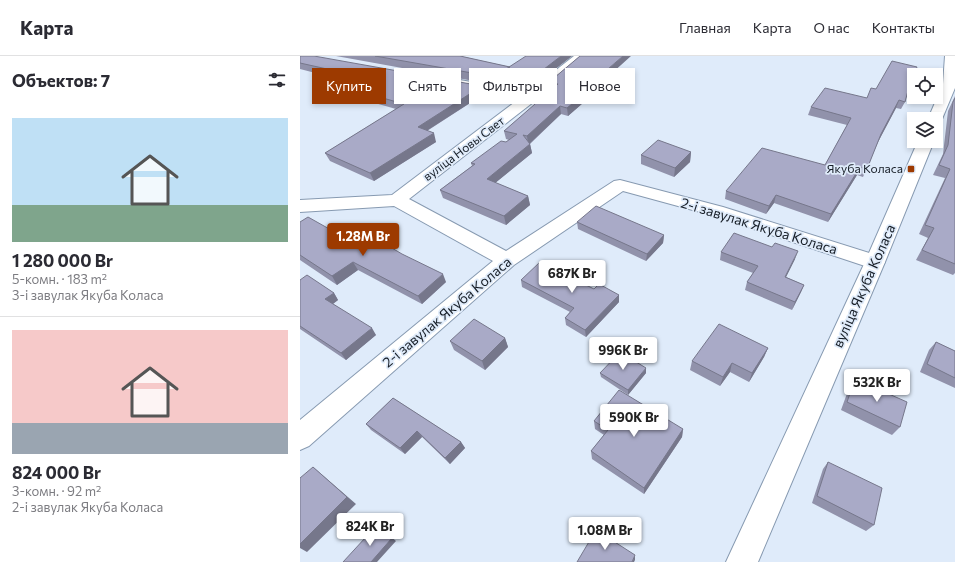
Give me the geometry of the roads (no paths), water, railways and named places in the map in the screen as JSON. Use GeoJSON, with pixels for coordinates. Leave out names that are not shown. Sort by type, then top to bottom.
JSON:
{"type":"FeatureCollection","features":[{"type":"Feature","properties":{"kind":"street","name":"вуліца Новы Свет"},"geometry":{"type":"LineString","coordinates":[[557,77],[582,56]]}},
{"type":"Feature","properties":{"kind":"street"},"geometry":{"type":"LineString","coordinates":[[938,112],[950,84],[950,56]]}},
{"type":"Feature","properties":{"kind":"street","name":"вуліца Новы Свет"},"geometry":{"type":"LineString","coordinates":[[397,200],[523,104]]}},
{"type":"Feature","properties":{"kind":"street","name":"вуліца Якуба Коласа"},"geometry":{"type":"LineString","coordinates":[[742,562],[875,262],[923,148]]}},
{"type":"Feature","properties":{"kind":"street","name":"2-і завулак Якуба Коласа"},"geometry":{"type":"LineString","coordinates":[[300,437],[506,260],[620,185],[717,211],[875,262]]}},
{"type":"Feature","properties":{"kind":"street"},"geometry":{"type":"LineString","coordinates":[[300,206],[397,200],[506,260]]}},
{"type":"Feature","properties":{"kind":"place","name":"Якуба Коласа"},"geometry":{"type":"Point","coordinates":[911,169]}}]}
